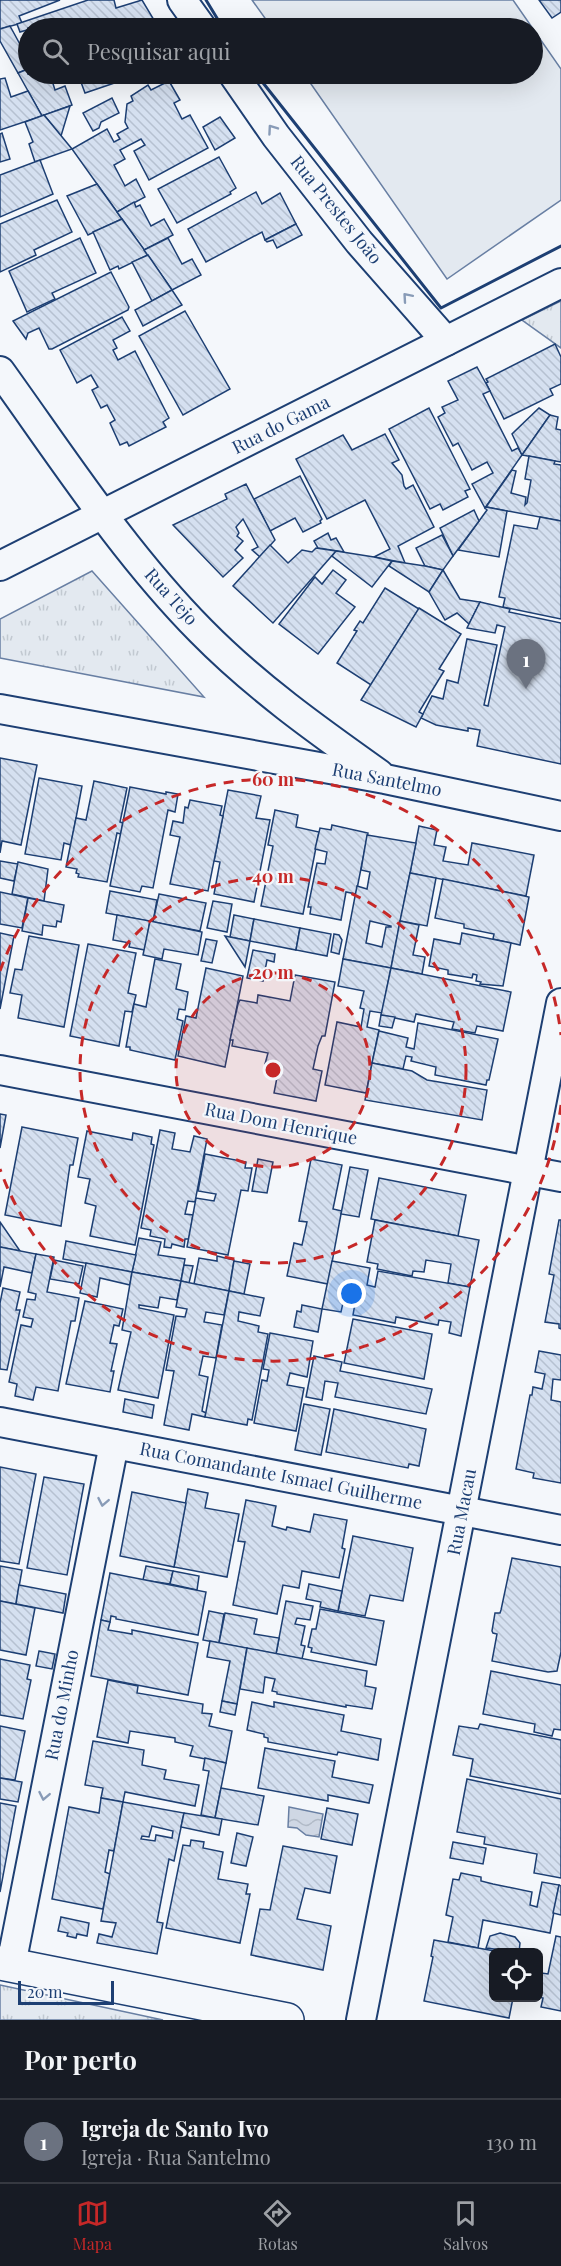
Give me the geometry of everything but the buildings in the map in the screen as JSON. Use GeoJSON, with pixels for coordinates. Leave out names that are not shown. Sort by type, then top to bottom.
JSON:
{"type":"FeatureCollection","features":[{"type":"Feature","properties":{"kind":"street"},"geometry":{"type":"LineString","coordinates":[[183,0],[195,18]]}},
{"type":"Feature","properties":{"kind":"street","name":"Rua Prestes João"},"geometry":{"type":"LineString","coordinates":[[240,84],[276,136],[359,242],[446,341]]}},
{"type":"Feature","properties":{"kind":"street","name":"Rua do Gama"},"geometry":{"type":"LineString","coordinates":[[0,566],[561,283]]}},
{"type":"Feature","properties":{"kind":"street","name":"Rua Tejo"},"geometry":{"type":"LineString","coordinates":[[0,371],[134,555],[201,631],[283,705],[385,779]]}},
{"type":"Feature","properties":{"kind":"street","name":"Rua Santelmo"},"geometry":{"type":"LineString","coordinates":[[0,709],[385,779],[561,816]]}},
{"type":"Feature","properties":{"kind":"street","name":"Rua Macau"},"geometry":{"type":"LineString","coordinates":[[361,2020],[561,1003]]}},
{"type":"Feature","properties":{"kind":"street","name":"Rua Dom Henrique"},"geometry":{"type":"LineString","coordinates":[[0,1070],[561,1177]]}},
{"type":"Feature","properties":{"kind":"street","name":"Rua Comandante Ismael Guilherme"},"geometry":{"type":"LineString","coordinates":[[0,1422],[561,1530]]}},
{"type":"Feature","properties":{"kind":"street","name":"Rua do Minho"},"geometry":{"type":"LineString","coordinates":[[5,1964],[114,1444]]}},
{"type":"Feature","properties":{"kind":"street"},"geometry":{"type":"LineString","coordinates":[[5,1964],[287,2020]]}},
{"type":"Feature","properties":{"kind":"green space"},"geometry":{"type":"Polygon","coordinates":[[[252,0],[513,0],[526,18],[265,18],[252,0]]]}},
{"type":"Feature","properties":{"kind":"green space"},"geometry":{"type":"Polygon","coordinates":[[[543,43],[561,69],[561,200],[447,279],[311,84],[543,84],[543,43]]]}},
{"type":"Feature","properties":{"kind":"green space"},"geometry":{"type":"Polygon","coordinates":[[[561,301],[561,348],[522,320],[561,301]]]}},
{"type":"Feature","properties":{"kind":"green space"},"geometry":{"type":"Polygon","coordinates":[[[92,571],[204,697],[0,658],[0,619],[92,571]]]}},
{"type":"Feature","properties":{"kind":"green space"},"geometry":{"type":"Polygon","coordinates":[[[0,1985],[163,2020],[0,2020],[0,1985]]]}},
{"type":"Feature","properties":{"kind":"water"},"geometry":{"type":"Polygon","coordinates":[[[289,1807],[323,1814],[319,1837],[306,1835],[297,1828],[288,1827],[289,1807]]]}},
{"type":"Feature","properties":{"kind":"wall"},"geometry":{"type":"LineString","coordinates":[[206,0],[217,18]]}},
{"type":"Feature","properties":{"kind":"wall"},"geometry":{"type":"LineString","coordinates":[[264,84],[441,308],[561,246]]}},
{"type":"Feature","properties":{"kind":"place","name":"Igreja de Santo Ivo"},"geometry":{"type":"Point","coordinates":[526,689]}}]}
